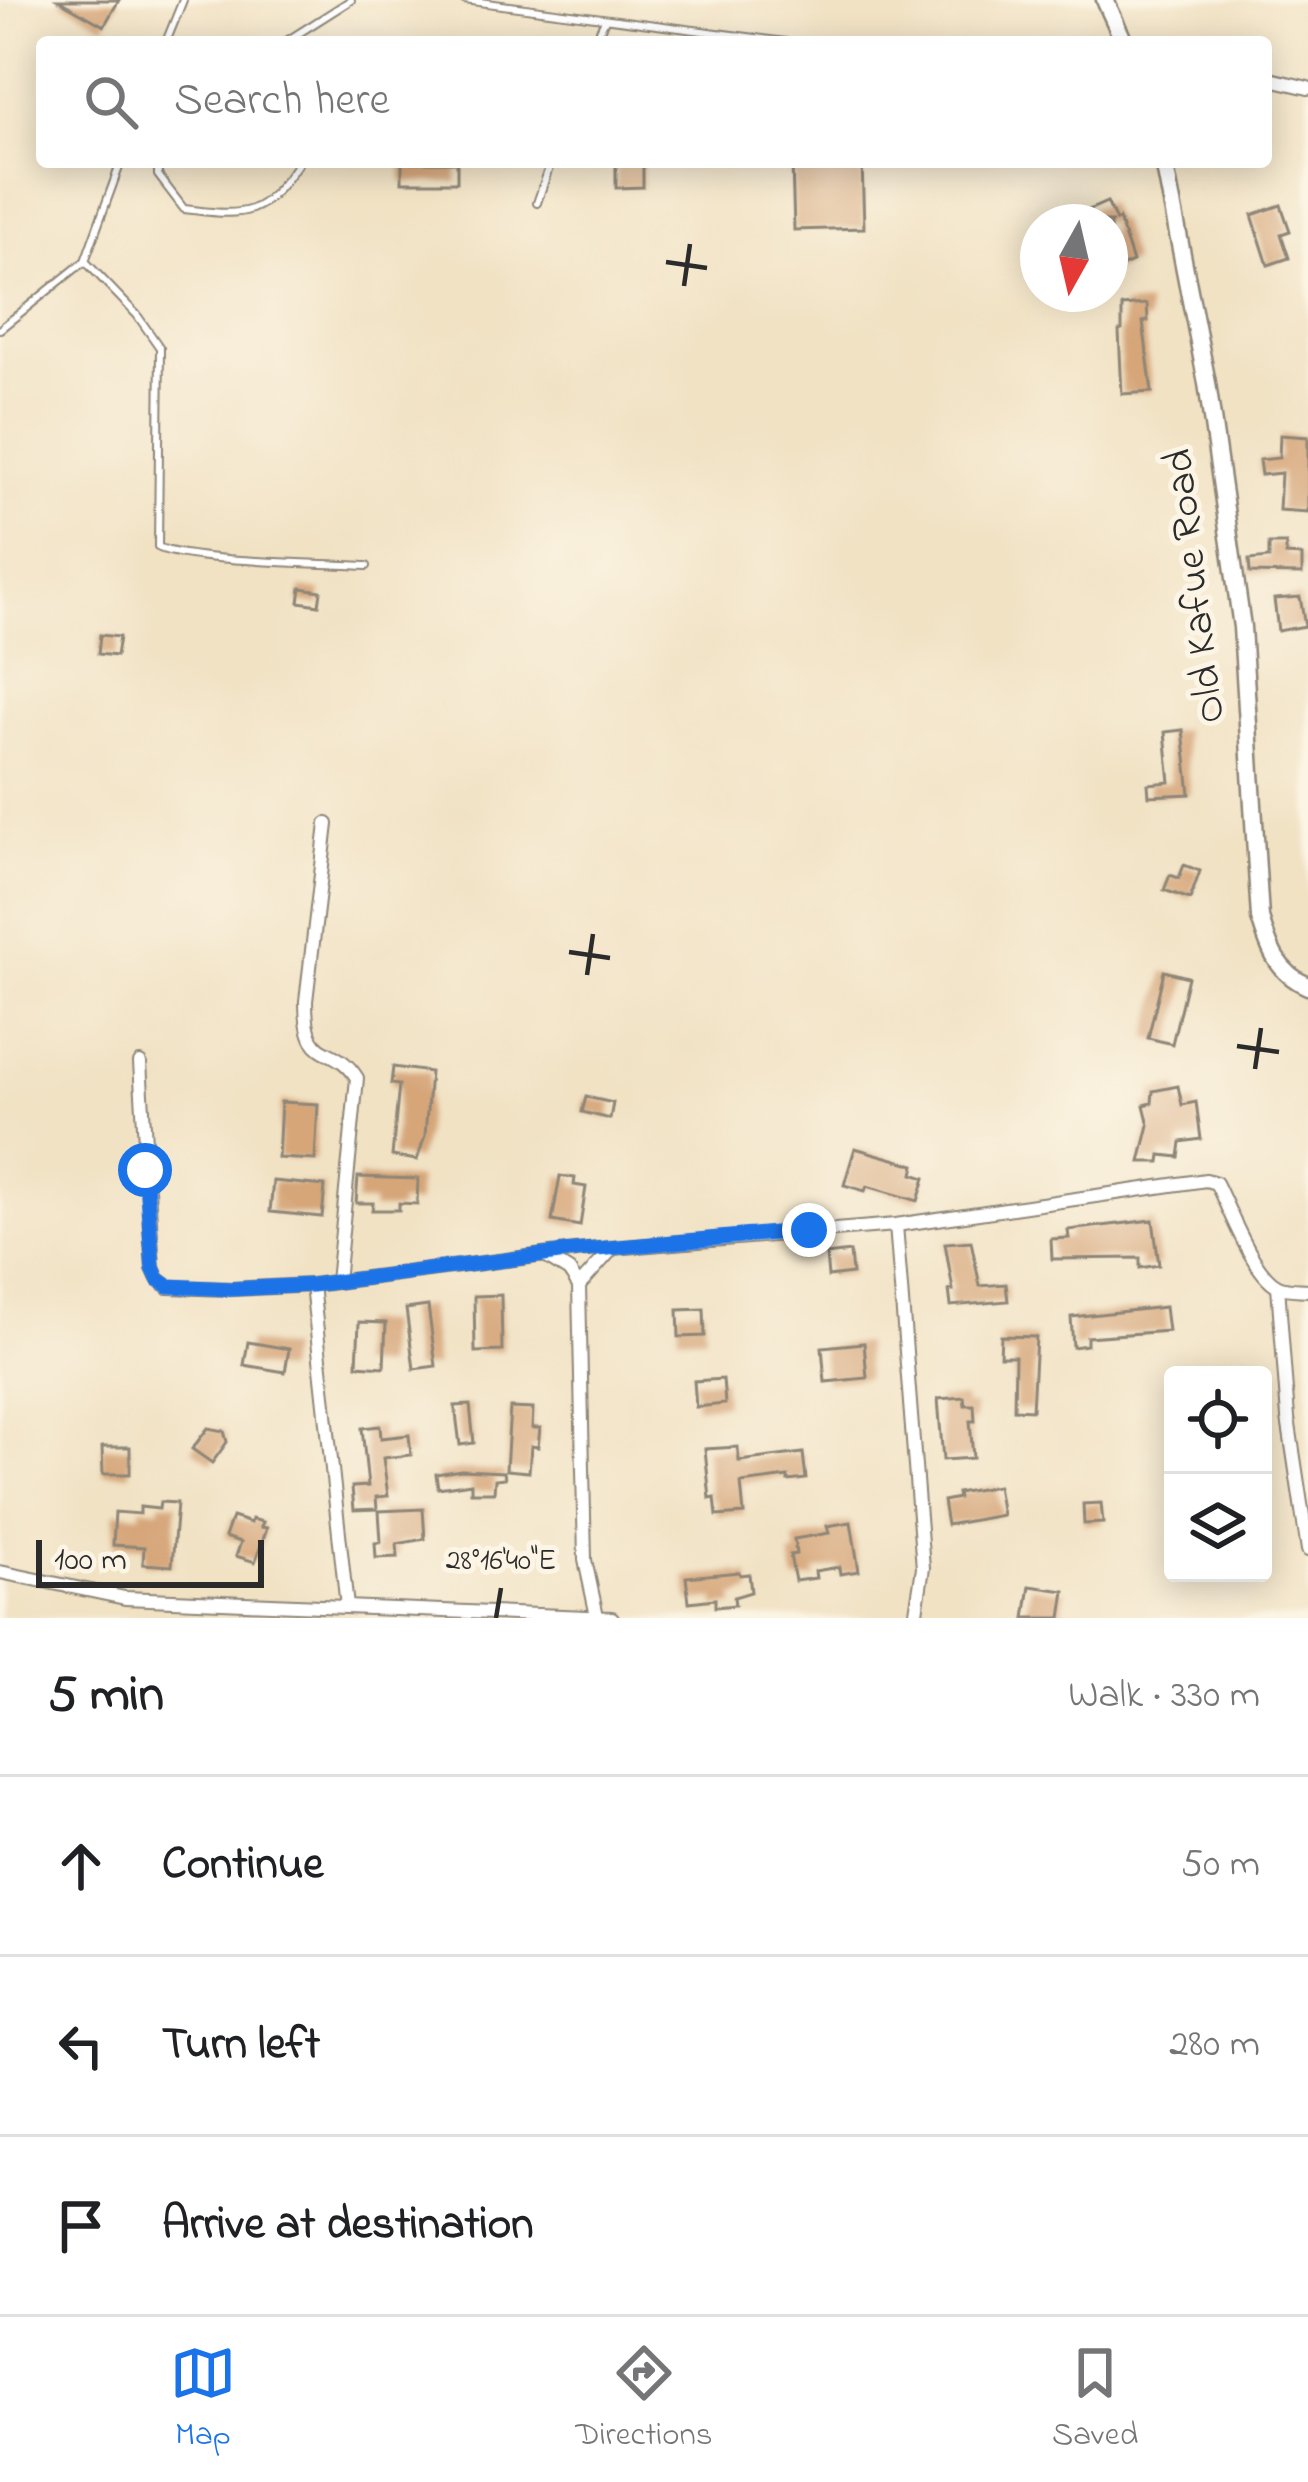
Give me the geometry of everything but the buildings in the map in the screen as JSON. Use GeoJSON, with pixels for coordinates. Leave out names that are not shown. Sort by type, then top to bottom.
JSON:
{"type":"FeatureCollection","features":[{"type":"Feature","properties":{"kind":"street"},"geometry":{"type":"LineString","coordinates":[[1105,0],[1121,36]]}},
{"type":"Feature","properties":{"kind":"street"},"geometry":{"type":"LineString","coordinates":[[1272,79],[1308,88]]}},
{"type":"Feature","properties":{"kind":"street","name":"Old Kafue Road"},"geometry":{"type":"LineString","coordinates":[[1165,168],[1207,383],[1242,626],[1260,918],[1272,957],[1296,981],[1308,986]]}},
{"type":"Feature","properties":{"kind":"street"},"geometry":{"type":"LineString","coordinates":[[327,824],[306,1030],[320,1051],[351,1068],[357,1078],[337,1282]]}},
{"type":"Feature","properties":{"kind":"street"},"geometry":{"type":"LineString","coordinates":[[140,1063],[153,1268],[168,1286],[312,1285],[543,1255],[896,1225],[1206,1180],[1216,1183],[1252,1256],[1278,1286],[1288,1418],[1308,1550]]}},
{"type":"Feature","properties":{"kind":"street"},"geometry":{"type":"LineString","coordinates":[[896,1225],[923,1568],[915,1618]]}},
{"type":"Feature","properties":{"kind":"street"},"geometry":{"type":"LineString","coordinates":[[579,1286],[612,1249]]}},
{"type":"Feature","properties":{"kind":"street"},"geometry":{"type":"LineString","coordinates":[[543,1255],[569,1271],[579,1286],[581,1495],[585,1560],[597,1616]]}},
{"type":"Feature","properties":{"kind":"street"},"geometry":{"type":"LineString","coordinates":[[312,1285],[347,1606]]}},
{"type":"Feature","properties":{"kind":"street"},"geometry":{"type":"LineString","coordinates":[[1278,1286],[1308,1290]]}},
{"type":"Feature","properties":{"kind":"street"},"geometry":{"type":"LineString","coordinates":[[0,1572],[125,1598],[612,1618]]}},
{"type":"Feature","properties":{"kind":"lane"},"geometry":{"type":"LineString","coordinates":[[168,36],[183,0]]}},
{"type":"Feature","properties":{"kind":"lane"},"geometry":{"type":"LineString","coordinates":[[294,36],[351,0]]}},
{"type":"Feature","properties":{"kind":"lane"},"geometry":{"type":"LineString","coordinates":[[464,0],[737,36]]}},
{"type":"Feature","properties":{"kind":"lane"},"geometry":{"type":"LineString","coordinates":[[529,0],[538,11]]}},
{"type":"Feature","properties":{"kind":"lane"},"geometry":{"type":"LineString","coordinates":[[597,36],[605,20]]}},
{"type":"Feature","properties":{"kind":"lane"},"geometry":{"type":"LineString","coordinates":[[0,329],[85,261],[119,168]]}},
{"type":"Feature","properties":{"kind":"lane"},"geometry":{"type":"LineString","coordinates":[[158,168],[158,176],[184,208],[236,215],[273,200],[294,168]]}},
{"type":"Feature","properties":{"kind":"lane"},"geometry":{"type":"LineString","coordinates":[[537,203],[549,168]]}},
{"type":"Feature","properties":{"kind":"lane"},"geometry":{"type":"LineString","coordinates":[[85,261],[137,315],[160,348],[158,547],[212,556],[367,566]]}},
{"type":"Feature","properties":{"kind":"route"},"geometry":{"type":"LineString","coordinates":[[145,1170],[153,1268],[168,1286],[312,1285],[575,1251],[809,1230]]}}]}
